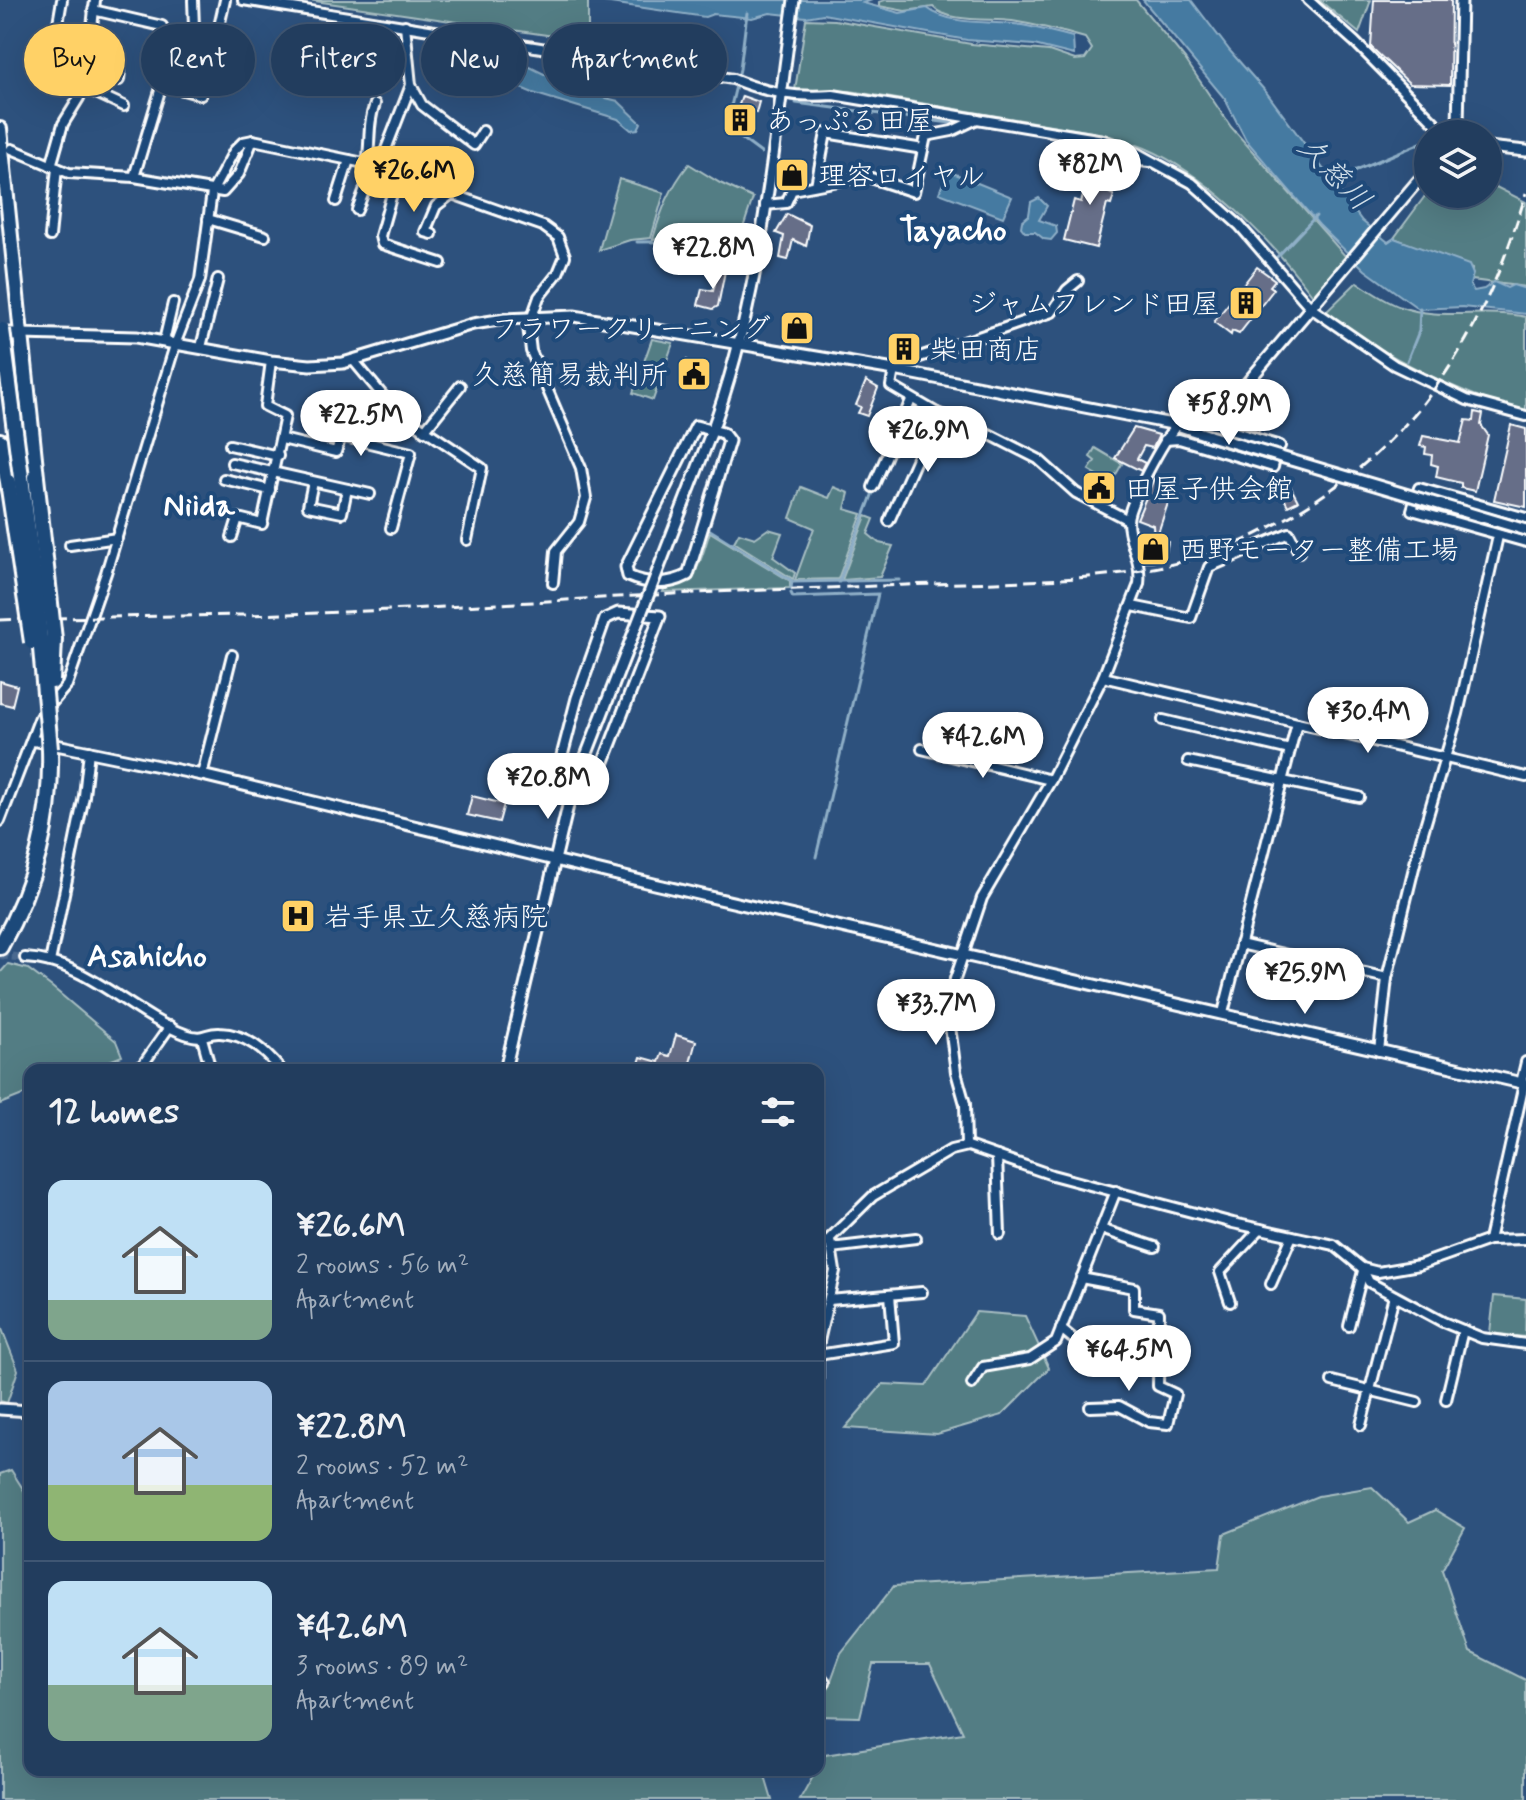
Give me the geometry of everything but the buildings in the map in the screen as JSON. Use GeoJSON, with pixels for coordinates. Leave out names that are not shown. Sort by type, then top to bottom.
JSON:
{"type":"FeatureCollection","features":[{"type":"Feature","properties":{"kind":"highway"},"geometry":{"type":"LineString","coordinates":[[0,129],[54,639],[50,790],[44,835],[32,879],[0,947]]}},
{"type":"Feature","properties":{"kind":"highway"},"geometry":{"type":"LineString","coordinates":[[0,325],[21,334]]}},
{"type":"Feature","properties":{"kind":"highway"},"geometry":{"type":"LineString","coordinates":[[0,325],[36,593],[50,749]]}},
{"type":"Feature","properties":{"kind":"highway"},"geometry":{"type":"LineString","coordinates":[[0,441],[50,749]]}},
{"type":"Feature","properties":{"kind":"street"},"geometry":{"type":"LineString","coordinates":[[58,24],[62,0]]}},
{"type":"Feature","properties":{"kind":"street"},"geometry":{"type":"LineString","coordinates":[[193,0],[194,24]]}},
{"type":"Feature","properties":{"kind":"street"},"geometry":{"type":"LineString","coordinates":[[220,24],[225,0]]}},
{"type":"Feature","properties":{"kind":"street"},"geometry":{"type":"LineString","coordinates":[[243,0],[399,24]]}},
{"type":"Feature","properties":{"kind":"street"},"geometry":{"type":"LineString","coordinates":[[506,1064],[571,794],[711,432],[740,343],[765,205],[794,0]]}},
{"type":"Feature","properties":{"kind":"street"},"geometry":{"type":"LineString","coordinates":[[1308,0],[1355,42],[1432,120]]}},
{"type":"Feature","properties":{"kind":"street"},"geometry":{"type":"LineString","coordinates":[[1458,120],[1461,0]]}},
{"type":"Feature","properties":{"kind":"street"},"geometry":{"type":"LineString","coordinates":[[94,5],[156,24]]}},
{"type":"Feature","properties":{"kind":"street"},"geometry":{"type":"LineString","coordinates":[[483,131],[474,145],[422,105],[411,85],[405,25],[733,79],[762,91],[782,95],[833,95],[1103,140],[1192,183],[1239,225],[1311,308],[1412,376],[1467,400],[1526,416]]}},
{"type":"Feature","properties":{"kind":"street"},"geometry":{"type":"LineString","coordinates":[[357,210],[411,85]]}},
{"type":"Feature","properties":{"kind":"street"},"geometry":{"type":"LineString","coordinates":[[50,236],[54,167],[63,124],[78,96]]}},
{"type":"Feature","properties":{"kind":"street"},"geometry":{"type":"LineString","coordinates":[[102,96],[124,106]]}},
{"type":"Feature","properties":{"kind":"street"},"geometry":{"type":"LineString","coordinates":[[134,177],[158,96]]}},
{"type":"Feature","properties":{"kind":"street"},"geometry":{"type":"LineString","coordinates":[[373,167],[368,133],[375,104]]}},
{"type":"Feature","properties":{"kind":"street"},"geometry":{"type":"LineString","coordinates":[[765,205],[786,203],[792,190],[865,176],[914,192],[926,136],[952,131],[977,118]]}},
{"type":"Feature","properties":{"kind":"street"},"geometry":{"type":"LineString","coordinates":[[816,185],[826,133],[923,149]]}},
{"type":"Feature","properties":{"kind":"street"},"geometry":{"type":"LineString","coordinates":[[12,149],[69,173],[134,177],[223,192],[239,174],[253,140]]}},
{"type":"Feature","properties":{"kind":"street"},"geometry":{"type":"LineString","coordinates":[[0,821],[40,717],[67,685],[117,538],[176,342],[200,280],[212,192],[234,151],[243,142],[253,140],[373,167],[543,226],[558,237],[564,248],[564,263],[539,297],[530,318],[531,351],[581,468],[586,498],[579,522],[556,551],[553,583]]}},
{"type":"Feature","properties":{"kind":"street"},"geometry":{"type":"LineString","coordinates":[[1502,148],[1526,151]]}},
{"type":"Feature","properties":{"kind":"street"},"geometry":{"type":"LineString","coordinates":[[336,201],[349,160]]}},
{"type":"Feature","properties":{"kind":"street"},"geometry":{"type":"LineString","coordinates":[[1113,160],[1158,164]]}},
{"type":"Feature","properties":{"kind":"street"},"geometry":{"type":"LineString","coordinates":[[397,176],[380,236],[382,244],[441,263]]}},
{"type":"Feature","properties":{"kind":"street"},"geometry":{"type":"LineString","coordinates":[[966,1146],[965,1104],[956,1072],[949,1019],[955,979],[982,898],[1051,780],[1103,677],[1132,606],[1141,569],[1128,520],[1165,440],[1177,425],[1218,405],[1246,384],[1414,186]]}},
{"type":"Feature","properties":{"kind":"street"},"geometry":{"type":"LineString","coordinates":[[432,234],[425,232],[436,206],[453,193]]}},
{"type":"Feature","properties":{"kind":"street"},"geometry":{"type":"LineString","coordinates":[[208,219],[265,236]]}},
{"type":"Feature","properties":{"kind":"street"},"geometry":{"type":"LineString","coordinates":[[201,347],[218,279]]}},
{"type":"Feature","properties":{"kind":"street"},"geometry":{"type":"LineString","coordinates":[[1078,281],[1067,290],[1052,312],[902,363],[894,370],[891,386],[937,413],[971,425],[1038,459],[1076,493],[1128,520]]}},
{"type":"Feature","properties":{"kind":"street"},"geometry":{"type":"LineString","coordinates":[[164,341],[173,303]]}},
{"type":"Feature","properties":{"kind":"street"},"geometry":{"type":"LineString","coordinates":[[21,334],[136,337],[310,365],[353,360],[473,324],[574,316],[894,370],[1177,425],[1526,530]]}},
{"type":"Feature","properties":{"kind":"street"},"geometry":{"type":"LineString","coordinates":[[353,360],[394,409],[482,468],[467,540]]}},
{"type":"Feature","properties":{"kind":"street"},"geometry":{"type":"LineString","coordinates":[[232,537],[238,518],[262,524],[282,439],[285,416],[265,406],[271,361]]}},
{"type":"Feature","properties":{"kind":"street"},"geometry":{"type":"LineString","coordinates":[[424,431],[460,386]]}},
{"type":"Feature","properties":{"kind":"street"},"geometry":{"type":"LineString","coordinates":[[873,487],[911,400]]}},
{"type":"Feature","properties":{"kind":"street"},"geometry":{"type":"LineString","coordinates":[[889,521],[937,413]]}},
{"type":"Feature","properties":{"kind":"street"},"geometry":{"type":"LineString","coordinates":[[1165,440],[1179,439],[1273,467],[1279,446],[1203,422],[1195,416]]}},
{"type":"Feature","properties":{"kind":"street"},"geometry":{"type":"LineString","coordinates":[[696,426],[711,432],[723,433],[729,441],[688,575],[662,583],[640,582],[628,576],[626,567],[696,426]]}},
{"type":"Feature","properties":{"kind":"street"},"geometry":{"type":"LineString","coordinates":[[282,439],[336,452],[341,436],[411,453],[391,528]]}},
{"type":"Feature","properties":{"kind":"street"},"geometry":{"type":"LineString","coordinates":[[230,445],[278,456]]}},
{"type":"Feature","properties":{"kind":"street"},"geometry":{"type":"LineString","coordinates":[[232,463],[370,494]]}},
{"type":"Feature","properties":{"kind":"street"},"geometry":{"type":"LineString","coordinates":[[224,479],[270,490]]}},
{"type":"Feature","properties":{"kind":"street"},"geometry":{"type":"LineString","coordinates":[[313,482],[308,506],[342,513],[347,489]]}},
{"type":"Feature","properties":{"kind":"street"},"geometry":{"type":"LineString","coordinates":[[1526,518],[1419,488],[1412,510],[1526,542]]}},
{"type":"Feature","properties":{"kind":"street"},"geometry":{"type":"LineString","coordinates":[[1132,606],[1191,618],[1209,567],[1289,533],[1299,552]]}},
{"type":"Feature","properties":{"kind":"street"},"geometry":{"type":"LineString","coordinates":[[1379,1051],[1387,978],[1421,839],[1447,757],[1498,536]]}},
{"type":"Feature","properties":{"kind":"street"},"geometry":{"type":"LineString","coordinates":[[70,545],[117,538]]}},
{"type":"Feature","properties":{"kind":"street"},"geometry":{"type":"LineString","coordinates":[[618,613],[660,616],[593,790],[584,797],[571,794],[559,789],[556,779],[577,698],[605,619],[618,613]]}},
{"type":"Feature","properties":{"kind":"street"},"geometry":{"type":"LineString","coordinates":[[202,775],[232,655]]}},
{"type":"Feature","properties":{"kind":"street"},"geometry":{"type":"LineString","coordinates":[[1103,677],[1526,777]]}},
{"type":"Feature","properties":{"kind":"street"},"geometry":{"type":"LineString","coordinates":[[1163,720],[1290,750]]}},
{"type":"Feature","properties":{"kind":"street"},"geometry":{"type":"LineString","coordinates":[[1223,1013],[1297,723]]}},
{"type":"Feature","properties":{"kind":"street"},"geometry":{"type":"LineString","coordinates":[[32,740],[202,775],[555,860],[1524,1084]]}},
{"type":"Feature","properties":{"kind":"street"},"geometry":{"type":"LineString","coordinates":[[922,749],[1051,780]]}},
{"type":"Feature","properties":{"kind":"street"},"geometry":{"type":"LineString","coordinates":[[50,962],[84,796],[89,751]]}},
{"type":"Feature","properties":{"kind":"street"},"geometry":{"type":"LineString","coordinates":[[1188,761],[1359,797]]}},
{"type":"Feature","properties":{"kind":"street"},"geometry":{"type":"LineString","coordinates":[[1240,944],[1387,978]]}},
{"type":"Feature","properties":{"kind":"street"},"geometry":{"type":"LineString","coordinates":[[25,958],[50,962],[101,983],[170,1026],[202,1038],[218,1032],[256,1044],[275,1064]]}},
{"type":"Feature","properties":{"kind":"street"},"geometry":{"type":"LineString","coordinates":[[143,1064],[170,1026]]}},
{"type":"Feature","properties":{"kind":"street"},"geometry":{"type":"LineString","coordinates":[[202,1038],[209,1064]]}},
{"type":"Feature","properties":{"kind":"street"},"geometry":{"type":"LineString","coordinates":[[1489,1240],[1524,1084],[1526,1062]]}},
{"type":"Feature","properties":{"kind":"street"},"geometry":{"type":"LineString","coordinates":[[824,1247],[873,1196],[951,1150],[966,1146],[1052,1175],[1334,1245],[1362,1269],[1369,1282],[1394,1296],[1482,1338],[1526,1344]]}},
{"type":"Feature","properties":{"kind":"street"},"geometry":{"type":"LineString","coordinates":[[997,1156],[1000,1234]]}},
{"type":"Feature","properties":{"kind":"street"},"geometry":{"type":"LineString","coordinates":[[972,1384],[983,1367],[1030,1359],[1056,1342],[1116,1191]]}},
{"type":"Feature","properties":{"kind":"street"},"geometry":{"type":"LineString","coordinates":[[1101,1229],[1155,1247]]}},
{"type":"Feature","properties":{"kind":"street"},"geometry":{"type":"LineString","coordinates":[[1230,1302],[1220,1272],[1260,1229]]}},
{"type":"Feature","properties":{"kind":"street"},"geometry":{"type":"LineString","coordinates":[[1271,1284],[1292,1236]]}},
{"type":"Feature","properties":{"kind":"street"},"geometry":{"type":"LineString","coordinates":[[830,1244],[916,1238]]}},
{"type":"Feature","properties":{"kind":"street"},"geometry":{"type":"LineString","coordinates":[[1362,1269],[1378,1272],[1419,1265],[1489,1240],[1526,1239]]}},
{"type":"Feature","properties":{"kind":"street"},"geometry":{"type":"LineString","coordinates":[[824,1314],[835,1271],[830,1244]]}},
{"type":"Feature","properties":{"kind":"street"},"geometry":{"type":"LineString","coordinates":[[1349,1326],[1362,1269]]}},
{"type":"Feature","properties":{"kind":"street"},"geometry":{"type":"LineString","coordinates":[[1081,1278],[1134,1288],[1134,1309],[1159,1313],[1158,1386],[1175,1394],[1168,1424],[1149,1422],[1119,1406],[1090,1407]]}},
{"type":"Feature","properties":{"kind":"street"},"geometry":{"type":"LineString","coordinates":[[829,1300],[922,1292]]}},
{"type":"Feature","properties":{"kind":"street"},"geometry":{"type":"LineString","coordinates":[[824,1354],[894,1343],[890,1295]]}},
{"type":"Feature","properties":{"kind":"street"},"geometry":{"type":"LineString","coordinates":[[1361,1425],[1394,1296]]}},
{"type":"Feature","properties":{"kind":"street"},"geometry":{"type":"LineString","coordinates":[[1061,1329],[1093,1355],[1116,1360]]}},
{"type":"Feature","properties":{"kind":"street"},"geometry":{"type":"LineString","coordinates":[[1446,1400],[1463,1330]]}},
{"type":"Feature","properties":{"kind":"street"},"geometry":{"type":"LineString","coordinates":[[1332,1381],[1417,1402]]}},
{"type":"Feature","properties":{"kind":"street"},"geometry":{"type":"LineString","coordinates":[[0,1409],[24,1411]]}},
{"type":"Feature","properties":{"kind":"green space"},"geometry":{"type":"Polygon","coordinates":[[[308,0],[588,0],[588,24],[543,24],[543,34],[527,32],[527,24],[472,24],[308,0]]]}},
{"type":"Feature","properties":{"kind":"green space"},"geometry":{"type":"Polygon","coordinates":[[[1136,0],[1185,59],[1231,127],[1347,258],[1314,297],[1281,256],[1222,198],[1179,166],[1120,139],[850,91],[795,90],[806,19],[835,20],[971,44],[1049,51],[1075,60],[1085,59],[1092,49],[1085,38],[1049,28],[1012,21],[959,18],[948,16],[933,7],[905,11],[879,6],[879,2],[1136,0]]]}},
{"type":"Feature","properties":{"kind":"green space"},"geometry":{"type":"Polygon","coordinates":[[[1319,0],[1371,0],[1359,33],[1319,0]]]}},
{"type":"Feature","properties":{"kind":"green space"},"geometry":{"type":"Polygon","coordinates":[[[689,164],[753,198],[740,237],[653,239],[667,200],[689,164]]]}},
{"type":"Feature","properties":{"kind":"green space"},"geometry":{"type":"Polygon","coordinates":[[[619,179],[664,193],[651,238],[630,240],[599,250],[619,179]]]}},
{"type":"Feature","properties":{"kind":"green space"},"geometry":{"type":"Polygon","coordinates":[[[1502,190],[1526,202],[1526,287],[1472,280],[1472,269],[1394,238],[1416,208],[1502,208],[1502,190]]]}},
{"type":"Feature","properties":{"kind":"green space"},"geometry":{"type":"Polygon","coordinates":[[[1357,282],[1390,302],[1416,311],[1526,317],[1526,413],[1472,394],[1422,371],[1324,314],[1357,282]]]}},
{"type":"Feature","properties":{"kind":"green space"},"geometry":{"type":"Polygon","coordinates":[[[652,339],[673,343],[653,400],[633,393],[652,339]]]}},
{"type":"Feature","properties":{"kind":"green space"},"geometry":{"type":"Polygon","coordinates":[[[1095,448],[1122,464],[1111,483],[1089,470],[1095,461],[1090,457],[1095,448]]]}},
{"type":"Feature","properties":{"kind":"green space"},"geometry":{"type":"Polygon","coordinates":[[[801,487],[829,498],[834,487],[849,493],[845,509],[862,514],[838,579],[795,580],[814,528],[790,518],[801,487]]]}},
{"type":"Feature","properties":{"kind":"green space"},"geometry":{"type":"Polygon","coordinates":[[[866,516],[874,519],[868,534],[879,543],[893,546],[880,577],[842,580],[866,516]]]}},
{"type":"Feature","properties":{"kind":"green space"},"geometry":{"type":"Polygon","coordinates":[[[768,529],[782,533],[773,557],[795,573],[793,579],[734,542],[739,533],[755,538],[768,529]]]}},
{"type":"Feature","properties":{"kind":"green space"},"geometry":{"type":"Polygon","coordinates":[[[710,532],[790,581],[790,588],[663,592],[665,587],[685,582],[692,576],[710,532]]]}},
{"type":"Feature","properties":{"kind":"green space"},"geometry":{"type":"Polygon","coordinates":[[[8,964],[28,969],[116,1041],[122,1056],[102,1064],[24,1064],[24,1094],[0,1104],[0,973],[8,964]]]}},
{"type":"Feature","properties":{"kind":"green space"},"geometry":{"type":"Polygon","coordinates":[[[1494,1296],[1526,1299],[1525,1337],[1490,1333],[1494,1296]]]}},
{"type":"Feature","properties":{"kind":"green space"},"geometry":{"type":"Polygon","coordinates":[[[976,1312],[1025,1316],[1049,1368],[1002,1415],[937,1434],[845,1428],[883,1384],[926,1386],[976,1312]]]}},
{"type":"Feature","properties":{"kind":"green space"},"geometry":{"type":"Polygon","coordinates":[[[0,1324],[18,1370],[7,1403],[0,1401],[0,1324]]]}},
{"type":"Feature","properties":{"kind":"green space"},"geometry":{"type":"Polygon","coordinates":[[[11,1470],[24,1491],[24,1776],[765,1776],[772,1800],[0,1800],[0,1474],[11,1470]]]}},
{"type":"Feature","properties":{"kind":"green space"},"geometry":{"type":"Polygon","coordinates":[[[1372,1487],[1409,1522],[1435,1510],[1465,1528],[1442,1570],[1470,1652],[1526,1680],[1526,1800],[800,1800],[813,1776],[824,1776],[825,1755],[963,1733],[930,1664],[873,1664],[860,1717],[824,1716],[824,1700],[841,1653],[894,1586],[1219,1568],[1224,1534],[1318,1496],[1372,1487]]]}},
{"type":"Feature","properties":{"kind":"water"},"geometry":{"type":"Polygon","coordinates":[[[590,0],[872,0],[863,3],[900,13],[927,8],[948,18],[1022,25],[1073,37],[1074,55],[1034,45],[967,40],[823,14],[806,17],[770,13],[752,18],[713,14],[705,17],[590,0]]]}},
{"type":"Feature","properties":{"kind":"water"},"geometry":{"type":"Polygon","coordinates":[[[1143,0],[1191,0],[1266,92],[1362,221],[1388,242],[1394,238],[1469,265],[1473,274],[1470,285],[1474,291],[1494,282],[1507,288],[1513,285],[1526,289],[1526,314],[1462,307],[1419,309],[1365,270],[1319,225],[1246,140],[1225,99],[1143,0]]]}},
{"type":"Feature","properties":{"kind":"water"},"geometry":{"type":"Polygon","coordinates":[[[527,66],[543,74],[543,96],[600,96],[618,101],[641,123],[638,129],[631,130],[618,119],[533,93],[527,90],[527,66]]]}},
{"type":"Feature","properties":{"kind":"water"},"geometry":{"type":"Polygon","coordinates":[[[948,171],[1012,197],[1003,217],[939,193],[948,171]]]}},
{"type":"Feature","properties":{"kind":"water"},"geometry":{"type":"Polygon","coordinates":[[[1039,198],[1047,206],[1039,220],[1056,226],[1057,233],[1051,240],[1035,232],[1025,232],[1021,227],[1022,221],[1029,215],[1031,202],[1039,198]]]}},
{"type":"Feature","properties":{"kind":"waterway"},"geometry":{"type":"LineString","coordinates":[[747,13],[740,69],[726,127],[761,153]]}},
{"type":"Feature","properties":{"kind":"waterway"},"geometry":{"type":"LineString","coordinates":[[796,103],[958,124]]}},
{"type":"Feature","properties":{"kind":"waterway","name":"久慈川"},"geometry":{"type":"LineString","coordinates":[[1328,182],[1414,146]]}},
{"type":"Feature","properties":{"kind":"waterway"},"geometry":{"type":"LineString","coordinates":[[1277,257],[1316,216]]}},
{"type":"Feature","properties":{"kind":"waterway"},"geometry":{"type":"LineString","coordinates":[[637,242],[736,241],[745,233]]}},
{"type":"Feature","properties":{"kind":"waterway"},"geometry":{"type":"LineString","coordinates":[[1407,361],[1419,331],[1420,308]]}},
{"type":"Feature","properties":{"kind":"waterway"},"geometry":{"type":"LineString","coordinates":[[839,582],[874,490]]}},
{"type":"Feature","properties":{"kind":"waterway"},"geometry":{"type":"LineString","coordinates":[[710,530],[792,581],[791,588]]}},
{"type":"Feature","properties":{"kind":"waterway"},"geometry":{"type":"LineString","coordinates":[[792,582],[899,580]]}},
{"type":"Feature","properties":{"kind":"waterway"},"geometry":{"type":"LineString","coordinates":[[791,593],[793,597],[878,594],[816,857]]}},
{"type":"Feature","properties":{"kind":"tunnel"},"geometry":{"type":"LineString","coordinates":[[0,955],[25,958]]}},
{"type":"Feature","properties":{"kind":"railway"},"geometry":{"type":"LineString","coordinates":[[0,620],[344,612],[713,592],[1036,580],[1110,575],[1183,561],[1251,537],[1305,507],[1352,474],[1393,437],[1428,397],[1458,353],[1507,251],[1526,193]]}},
{"type":"Feature","properties":{"kind":"place","name":"あっぷる田屋"},"geometry":{"type":"Point","coordinates":[740,120]}},
{"type":"Feature","properties":{"kind":"place","name":"理容ロイヤル"},"geometry":{"type":"Point","coordinates":[792,175]}},
{"type":"Feature","properties":{"kind":"place","name":"ジャムフレンド田屋"},"geometry":{"type":"Point","coordinates":[1246,303]}},
{"type":"Feature","properties":{"kind":"place","name":"フラワークリーニング"},"geometry":{"type":"Point","coordinates":[797,328]}},
{"type":"Feature","properties":{"kind":"place","name":"柴田商店"},"geometry":{"type":"Point","coordinates":[904,349]}},
{"type":"Feature","properties":{"kind":"place","name":"久慈簡易裁判所"},"geometry":{"type":"Point","coordinates":[694,374]}},
{"type":"Feature","properties":{"kind":"place","name":"田屋子供会館"},"geometry":{"type":"Point","coordinates":[1099,488]}},
{"type":"Feature","properties":{"kind":"place","name":"西野モーター整備工場"},"geometry":{"type":"Point","coordinates":[1153,549]}},
{"type":"Feature","properties":{"kind":"place","name":"岩手県立久慈病院"},"geometry":{"type":"Point","coordinates":[298,916]}},
{"type":"Feature","properties":{"kind":"district","name":"Tayacho"},"geometry":{"type":"Point","coordinates":[953,229]}},
{"type":"Feature","properties":{"kind":"district","name":"Niida"},"geometry":{"type":"Point","coordinates":[199,504]}},
{"type":"Feature","properties":{"kind":"district","name":"Asahicho"},"geometry":{"type":"Point","coordinates":[147,955]}}]}
